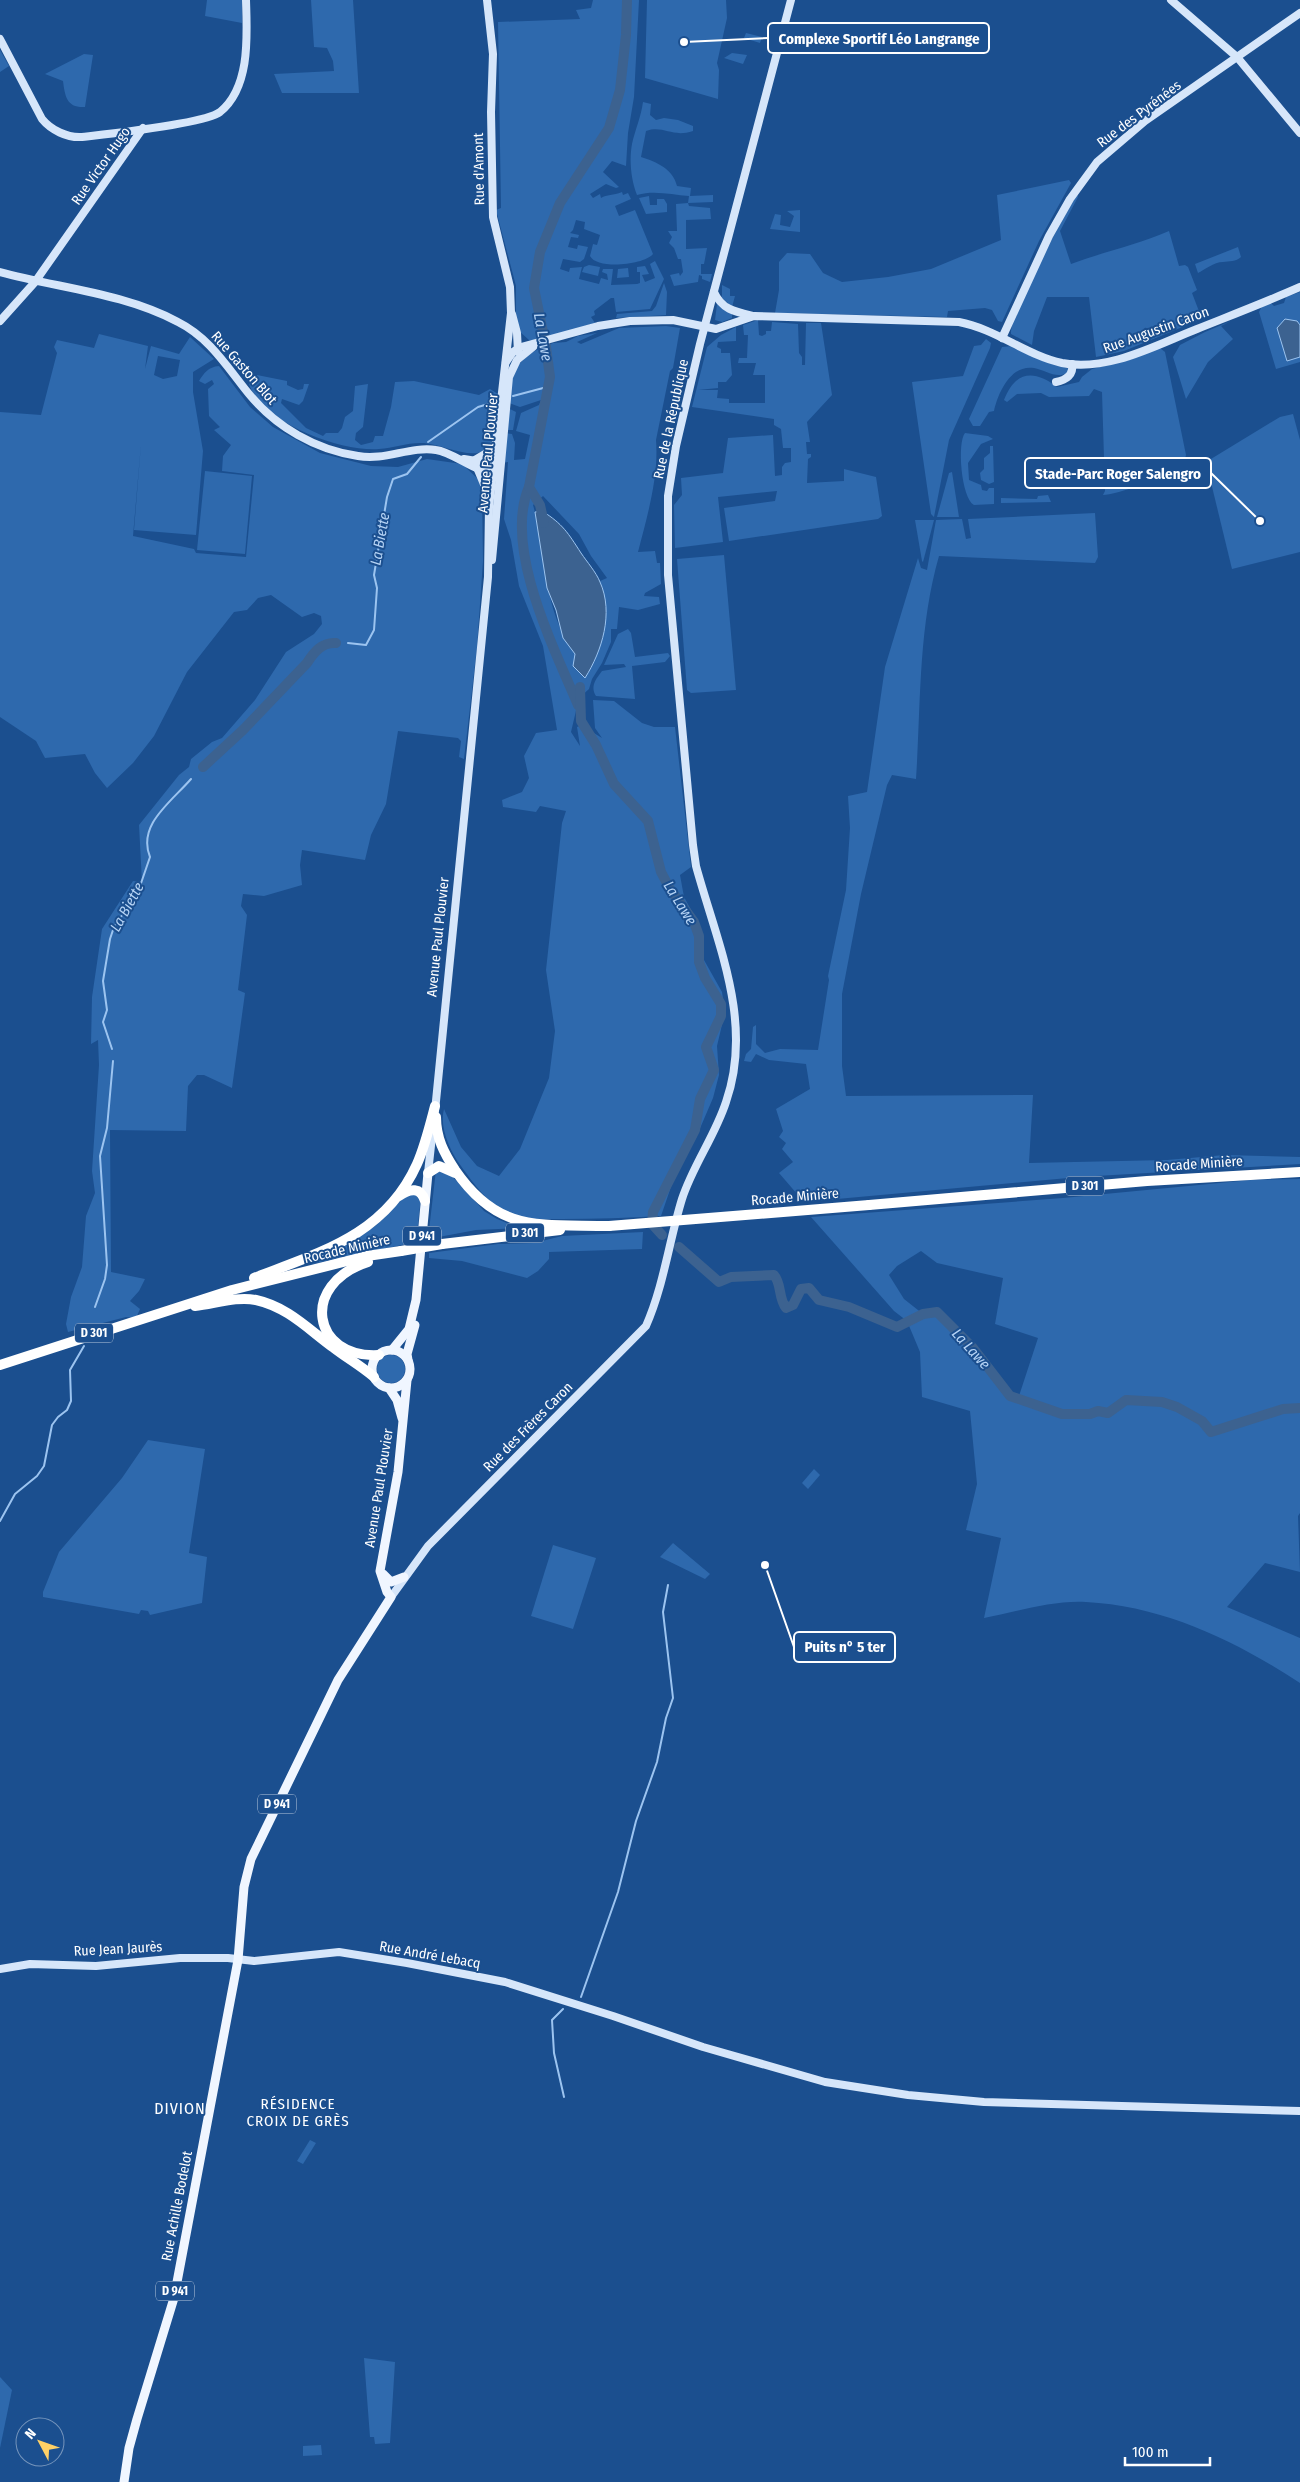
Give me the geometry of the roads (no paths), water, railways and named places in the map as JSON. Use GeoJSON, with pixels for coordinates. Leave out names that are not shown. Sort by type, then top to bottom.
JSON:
{"type":"FeatureCollection","features":[{"type":"Feature","properties":{"kind":"highway"},"geometry":{"type":"LineString","coordinates":[[436,1106],[437,1136],[441,1148],[461,1179]]}},
{"type":"Feature","properties":{"kind":"highway"},"geometry":{"type":"LineString","coordinates":[[232,1290],[253,1278],[330,1249],[349,1239],[378,1219],[398,1197],[418,1162],[436,1106]]}},
{"type":"Feature","properties":{"kind":"highway"},"geometry":{"type":"LineString","coordinates":[[428,1173],[434,1166],[444,1166],[461,1179],[488,1207],[504,1217],[524,1223],[609,1226]]}},
{"type":"Feature","properties":{"kind":"highway","name":"Rocade Minière"},"geometry":{"type":"LineString","coordinates":[[0,1365],[49,1349],[67,1346],[232,1290],[368,1256],[501,1235],[1147,1181],[1300,1172]]}},
{"type":"Feature","properties":{"kind":"highway"},"geometry":{"type":"LineString","coordinates":[[398,1197],[407,1191],[417,1190],[421,1192],[425,1201]]}},
{"type":"Feature","properties":{"kind":"highway"},"geometry":{"type":"LineString","coordinates":[[379,1355],[354,1354],[336,1342],[324,1323],[324,1298],[334,1281],[347,1270],[401,1251]]}},
{"type":"Feature","properties":{"kind":"highway","name":"Rocade Minière"},"geometry":{"type":"LineString","coordinates":[[155,1316],[192,1307],[296,1274]]}},
{"type":"Feature","properties":{"kind":"highway"},"geometry":{"type":"LineString","coordinates":[[192,1307],[242,1300],[265,1303],[284,1311],[305,1324],[333,1348],[374,1377]]}},
{"type":"Feature","properties":{"kind":"main road","name":"Rue Victor Hugo"},"geometry":{"type":"LineString","coordinates":[[0,321],[35,282],[143,128],[204,119],[224,108],[239,81],[245,60],[246,0]]}},
{"type":"Feature","properties":{"kind":"main road","name":"Rue d'Amont"},"geometry":{"type":"LineString","coordinates":[[487,0],[493,54],[491,112],[493,217],[510,287],[511,312],[507,336]]}},
{"type":"Feature","properties":{"kind":"main road","name":"Rue de la République"},"geometry":{"type":"LineString","coordinates":[[701,883],[692,845],[668,575],[668,496],[676,446],[704,328],[791,0]]}},
{"type":"Feature","properties":{"kind":"main road"},"geometry":{"type":"LineString","coordinates":[[1171,0],[1237,57],[1300,133]]}},
{"type":"Feature","properties":{"kind":"main road","name":"Rue des Pyrénées"},"geometry":{"type":"LineString","coordinates":[[1002,338],[1049,236],[1070,199],[1097,162],[1145,121],[1300,14]]}},
{"type":"Feature","properties":{"kind":"main road"},"geometry":{"type":"LineString","coordinates":[[0,38],[36,109],[47,125],[67,136],[76,138],[143,128]]}},
{"type":"Feature","properties":{"kind":"main road","name":"Rue Gaston Blot"},"geometry":{"type":"LineString","coordinates":[[0,272],[35,282],[130,303],[183,324],[213,348],[249,395],[273,419],[323,447],[372,458],[435,450],[475,463],[484,472],[493,471]]}},
{"type":"Feature","properties":{"kind":"main road","name":"Rue Augustin Caron"},"geometry":{"type":"LineString","coordinates":[[729,310],[754,316],[949,321],[970,324],[1053,360],[1072,364],[1102,363],[1123,358],[1300,287]]}},
{"type":"Feature","properties":{"kind":"main road"},"geometry":{"type":"LineString","coordinates":[[714,292],[718,301],[735,315],[733,323]]}},
{"type":"Feature","properties":{"kind":"main road"},"geometry":{"type":"LineString","coordinates":[[511,312],[517,333],[519,351]]}},
{"type":"Feature","properties":{"kind":"main road","name":"Rue Augustin Caron"},"geometry":{"type":"LineString","coordinates":[[704,328],[720,329],[754,316]]}},
{"type":"Feature","properties":{"kind":"main road"},"geometry":{"type":"LineString","coordinates":[[504,369],[507,360],[519,351],[536,344],[598,326],[630,321],[673,320],[704,328]]}},
{"type":"Feature","properties":{"kind":"main road"},"geometry":{"type":"LineString","coordinates":[[517,333],[522,340],[536,344]]}},
{"type":"Feature","properties":{"kind":"main road"},"geometry":{"type":"LineString","coordinates":[[507,336],[519,351]]}},
{"type":"Feature","properties":{"kind":"main road","name":"Avenue Paul Plouvier"},"geometry":{"type":"LineString","coordinates":[[408,1360],[407,1354],[416,1323],[416,1300],[425,1201],[488,577],[489,507],[507,336]]}},
{"type":"Feature","properties":{"kind":"main road","name":"Avenue Paul Plouvier"},"geometry":{"type":"LineString","coordinates":[[488,577],[491,569],[508,386],[507,373],[519,351]]}},
{"type":"Feature","properties":{"kind":"main road"},"geometry":{"type":"LineString","coordinates":[[1056,382],[1071,375],[1074,370],[1072,364]]}},
{"type":"Feature","properties":{"kind":"main road"},"geometry":{"type":"LineString","coordinates":[[475,463],[496,442]]}},
{"type":"Feature","properties":{"kind":"main road"},"geometry":{"type":"LineString","coordinates":[[495,517],[493,471],[500,462]]}},
{"type":"Feature","properties":{"kind":"main road","name":"Rue Gaston Blot"},"geometry":{"type":"LineString","coordinates":[[475,463],[487,488],[489,507]]}},
{"type":"Feature","properties":{"kind":"main road","name":"Rue des Frères Caron"},"geometry":{"type":"LineString","coordinates":[[238,1960],[244,1887],[256,1846],[338,1680],[391,1597],[428,1546],[639,1335],[654,1310],[682,1200],[726,1104],[735,1054],[734,997],[701,883]]}},
{"type":"Feature","properties":{"kind":"main road","name":"Avenue Paul Plouvier"},"geometry":{"type":"LineString","coordinates":[[392,1350],[409,1329],[416,1300]]}},
{"type":"Feature","properties":{"kind":"main road"},"geometry":{"type":"LineString","coordinates":[[392,1350],[408,1360],[410,1370],[407,1380],[396,1388],[380,1385],[374,1377],[372,1368],[379,1355],[392,1350]]}},
{"type":"Feature","properties":{"kind":"main road","name":"Avenue Paul Plouvier"},"geometry":{"type":"LineString","coordinates":[[391,1597],[381,1577],[380,1566],[398,1472],[407,1380]]}},
{"type":"Feature","properties":{"kind":"main road"},"geometry":{"type":"LineString","coordinates":[[389,1388],[400,1409],[403,1426]]}},
{"type":"Feature","properties":{"kind":"main road"},"geometry":{"type":"LineString","coordinates":[[380,1566],[385,1577],[390,1582],[404,1577]]}},
{"type":"Feature","properties":{"kind":"main road","name":"Rue André Lebacq"},"geometry":{"type":"LineString","coordinates":[[238,1960],[256,1961],[338,1952],[505,1982],[703,2047],[825,2082],[908,2095],[984,2102],[1300,2111]]}},
{"type":"Feature","properties":{"kind":"main road","name":"Rue Jean Jaurès"},"geometry":{"type":"LineString","coordinates":[[0,1969],[30,1964],[96,1966],[180,1958],[228,1958],[238,1960]]}},
{"type":"Feature","properties":{"kind":"main road","name":"Rue Achille Bodelot"},"geometry":{"type":"LineString","coordinates":[[124,2482],[134,2427],[174,2298],[238,1960]]}},
{"type":"Feature","properties":{"kind":"waterway","name":"La Lawe"},"geometry":{"type":"LineString","coordinates":[[544,523],[540,505],[529,487],[550,377],[534,288],[540,252],[560,203],[609,128],[620,90],[626,35],[627,0]]}},
{"type":"Feature","properties":{"kind":"waterway","name":"La Biette"},"geometry":{"type":"LineString","coordinates":[[513,396],[547,387]]}},
{"type":"Feature","properties":{"kind":"waterway","name":"La Biette"},"geometry":{"type":"LineString","coordinates":[[428,442],[478,407],[495,402]]}},
{"type":"Feature","properties":{"kind":"waterway","name":"La Biette"},"geometry":{"type":"LineString","coordinates":[[348,643],[366,645],[374,630],[377,588],[374,575],[387,497],[393,479],[407,474],[421,457]]}},
{"type":"Feature","properties":{"kind":"waterway"},"geometry":{"type":"LineString","coordinates":[[529,487],[523,511],[522,538],[527,567],[545,627],[578,705]]}},
{"type":"Feature","properties":{"kind":"waterway","name":"La Biette"},"geometry":{"type":"LineString","coordinates":[[203,767],[243,730],[316,652],[327,644],[336,643]]}},
{"type":"Feature","properties":{"kind":"waterway","name":"La Lawe"},"geometry":{"type":"LineString","coordinates":[[580,687],[581,721],[596,745],[614,784],[648,821],[661,872],[670,889],[694,922],[699,936],[699,962],[705,978],[721,1004],[721,1016],[706,1047],[714,1070],[700,1099],[695,1130],[653,1212],[652,1224],[662,1235]]}},
{"type":"Feature","properties":{"kind":"waterway","name":"La Biette"},"geometry":{"type":"LineString","coordinates":[[112,1049],[103,1022],[107,1010],[103,981],[110,939],[114,927],[138,892],[150,857],[147,845],[152,824],[166,805],[191,779]]}},
{"type":"Feature","properties":{"kind":"waterway","name":"La Biette"},"geometry":{"type":"LineString","coordinates":[[95,1307],[105,1279],[107,1265],[100,1156],[107,1128],[113,1061]]}},
{"type":"Feature","properties":{"kind":"waterway","name":"La Lawe"},"geometry":{"type":"LineString","coordinates":[[679,1247],[719,1282],[731,1277],[774,1275],[786,1308],[793,1305],[801,1289],[809,1288],[819,1300],[849,1307],[897,1327],[923,1314],[937,1312],[973,1348],[1010,1396],[1062,1414],[1090,1414],[1098,1411],[1108,1413],[1126,1400],[1162,1402],[1177,1407],[1202,1421],[1211,1432],[1283,1409],[1300,1408]]}},
{"type":"Feature","properties":{"kind":"waterway","name":"La Biette"},"geometry":{"type":"LineString","coordinates":[[0,1521],[15,1494],[37,1476],[44,1466],[52,1425],[67,1410],[71,1401],[70,1370],[84,1346]]}},
{"type":"Feature","properties":{"kind":"waterway"},"geometry":{"type":"LineString","coordinates":[[581,1997],[618,1892],[636,1821],[657,1762],[666,1718],[673,1698],[663,1612],[668,1585]]}},
{"type":"Feature","properties":{"kind":"waterway"},"geometry":{"type":"LineString","coordinates":[[563,2009],[552,2020],[554,2053],[564,2097]]}},
{"type":"Feature","properties":{"kind":"place","name":"Complexe Sportif Léo Langrange"},"geometry":{"type":"Point","coordinates":[684,42]}},
{"type":"Feature","properties":{"kind":"place","name":"Stade-Parc Roger Salengro"},"geometry":{"type":"Point","coordinates":[1260,521]}},
{"type":"Feature","properties":{"kind":"place","name":"Puits n° 5 ter"},"geometry":{"type":"Point","coordinates":[765,1565]}},
{"type":"Feature","properties":{"kind":"district","name":"DIVION"},"geometry":{"type":"Point","coordinates":[180,2108]}},
{"type":"Feature","properties":{"kind":"district","name":"RÉSIDENCE CROIX DE GRÈS"},"geometry":{"type":"Point","coordinates":[298,2112]}}]}
